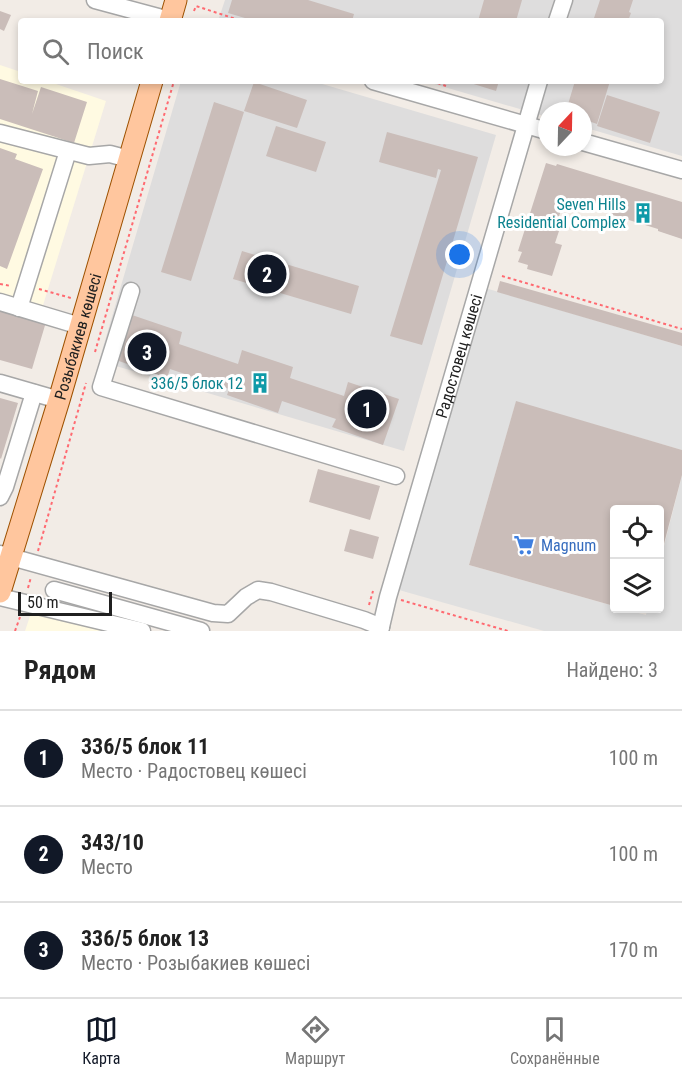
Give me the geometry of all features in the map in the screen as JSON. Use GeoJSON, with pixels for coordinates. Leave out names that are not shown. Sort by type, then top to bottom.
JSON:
{"type":"FeatureCollection","features":[{"type":"Feature","properties":{"kind":"main road","name":"Розыбакиев көшесі"},"geometry":{"type":"LineString","coordinates":[[0,592],[5,556],[59,400],[151,84]]}},
{"type":"Feature","properties":{"kind":"street"},"geometry":{"type":"LineString","coordinates":[[96,0],[172,15]]}},
{"type":"Feature","properties":{"kind":"street"},"geometry":{"type":"LineString","coordinates":[[558,18],[564,0]]}},
{"type":"Feature","properties":{"kind":"street"},"geometry":{"type":"LineString","coordinates":[[383,84],[538,128]]}},
{"type":"Feature","properties":{"kind":"street","name":"Радостовец көшесі"},"geometry":{"type":"LineString","coordinates":[[380,629],[538,84]]}},
{"type":"Feature","properties":{"kind":"street"},"geometry":{"type":"LineString","coordinates":[[0,133],[89,156],[110,154],[129,159]]}},
{"type":"Feature","properties":{"kind":"street"},"geometry":{"type":"LineString","coordinates":[[592,145],[682,170]]}},
{"type":"Feature","properties":{"kind":"street"},"geometry":{"type":"LineString","coordinates":[[19,308],[68,151]]}},
{"type":"Feature","properties":{"kind":"street"},"geometry":{"type":"LineString","coordinates":[[131,291],[101,387],[396,476]]}},
{"type":"Feature","properties":{"kind":"street"},"geometry":{"type":"LineString","coordinates":[[0,302],[80,326]]}},
{"type":"Feature","properties":{"kind":"street"},"geometry":{"type":"LineString","coordinates":[[0,383],[59,400]]}},
{"type":"Feature","properties":{"kind":"street"},"geometry":{"type":"LineString","coordinates":[[0,497],[34,393]]}},
{"type":"Feature","properties":{"kind":"street"},"geometry":{"type":"LineString","coordinates":[[5,556],[213,613],[228,614],[246,597],[258,590],[354,616],[380,629]]}},
{"type":"Feature","properties":{"kind":"street"},"geometry":{"type":"LineString","coordinates":[[54,590],[201,631]]}},
{"type":"Feature","properties":{"kind":"street"},"geometry":{"type":"LineString","coordinates":[[0,597],[142,631]]}},
{"type":"Feature","properties":{"kind":"path"},"geometry":{"type":"LineString","coordinates":[[194,11],[196,6],[233,18]]}},
{"type":"Feature","properties":{"kind":"path"},"geometry":{"type":"LineString","coordinates":[[502,276],[682,329]]}},
{"type":"Feature","properties":{"kind":"path"},"geometry":{"type":"LineString","coordinates":[[388,597],[508,631]]}},
{"type":"Feature","properties":{"kind":"shaded area"},"geometry":{"type":"Polygon","coordinates":[[[225,0],[682,0],[682,156],[592,130],[592,102],[538,102],[538,114],[434,84],[664,84],[664,18],[219,18],[225,0]]]}},
{"type":"Feature","properties":{"kind":"shaded area"},"geometry":{"type":"Polygon","coordinates":[[[0,65],[18,71],[18,84],[56,84],[106,101],[40,315],[0,305],[0,65]]]}},
{"type":"Feature","properties":{"kind":"shaded area"},"geometry":{"type":"Polygon","coordinates":[[[180,84],[322,84],[496,135],[404,451],[99,361],[180,84]]]}},
{"type":"Feature","properties":{"kind":"shaded area"},"geometry":{"type":"Polygon","coordinates":[[[485,288],[682,346],[682,450],[516,402],[469,565],[610,605],[610,613],[646,615],[646,613],[664,613],[664,546],[682,475],[682,631],[544,631],[399,590],[485,288]]]}},
{"type":"Feature","properties":{"kind":"shaded area"},"geometry":{"type":"Polygon","coordinates":[[[32,610],[117,631],[25,631],[32,610]]]}},
{"type":"Feature","properties":{"kind":"building"},"geometry":{"type":"Polygon","coordinates":[[[232,0],[308,0],[354,14],[353,18],[245,18],[228,13],[232,0]]]}},
{"type":"Feature","properties":{"kind":"building"},"geometry":{"type":"Polygon","coordinates":[[[484,0],[522,0],[517,18],[479,18],[484,0]]]}},
{"type":"Feature","properties":{"kind":"building"},"geometry":{"type":"Polygon","coordinates":[[[600,0],[633,0],[629,18],[594,18],[600,0]]]}},
{"type":"Feature","properties":{"kind":"building"},"geometry":{"type":"Polygon","coordinates":[[[0,11],[11,15],[4,31],[0,29],[0,11]]]}},
{"type":"Feature","properties":{"kind":"building"},"geometry":{"type":"Polygon","coordinates":[[[0,79],[38,91],[32,114],[41,87],[87,102],[74,143],[0,119],[0,79]]]}},
{"type":"Feature","properties":{"kind":"building"},"geometry":{"type":"Polygon","coordinates":[[[253,84],[260,84],[307,100],[297,128],[244,111],[253,84]]]}},
{"type":"Feature","properties":{"kind":"building"},"geometry":{"type":"Polygon","coordinates":[[[474,84],[498,84],[496,91],[474,84]]]}},
{"type":"Feature","properties":{"kind":"building"},"geometry":{"type":"Polygon","coordinates":[[[574,84],[609,84],[597,124],[592,122],[592,102],[569,102],[574,84]]]}},
{"type":"Feature","properties":{"kind":"building"},"geometry":{"type":"Polygon","coordinates":[[[607,95],[660,112],[650,143],[597,126],[607,95]]]}},
{"type":"Feature","properties":{"kind":"building"},"geometry":{"type":"Polygon","coordinates":[[[214,102],[244,112],[191,281],[161,272],[214,102]]]}},
{"type":"Feature","properties":{"kind":"building"},"geometry":{"type":"Polygon","coordinates":[[[276,126],[326,142],[316,172],[266,156],[276,126]]]}},
{"type":"Feature","properties":{"kind":"building"},"geometry":{"type":"Polygon","coordinates":[[[387,132],[478,157],[422,345],[390,336],[441,170],[438,169],[436,178],[379,162],[387,132]]]}},
{"type":"Feature","properties":{"kind":"building"},"geometry":{"type":"Polygon","coordinates":[[[0,148],[17,154],[15,159],[43,169],[7,269],[0,266],[0,148]]]}},
{"type":"Feature","properties":{"kind":"building","name":"Seven Hills Residential Complex"},"geometry":{"type":"Polygon","coordinates":[[[546,163],[556,166],[557,164],[682,202],[682,239],[658,231],[658,229],[564,200],[557,223],[561,225],[555,243],[562,245],[552,276],[527,269],[528,265],[518,262],[522,252],[518,251],[546,163]]]}},
{"type":"Feature","properties":{"kind":"building"},"geometry":{"type":"Polygon","coordinates":[[[242,251],[359,286],[351,314],[233,279],[242,251]]]}},
{"type":"Feature","properties":{"kind":"building"},"geometry":{"type":"Polygon","coordinates":[[[500,281],[682,333],[682,346],[497,292],[500,281]]]}},
{"type":"Feature","properties":{"kind":"building"},"geometry":{"type":"Polygon","coordinates":[[[0,309],[46,322],[32,369],[0,360],[0,309]]]}},
{"type":"Feature","properties":{"kind":"building"},"geometry":{"type":"Polygon","coordinates":[[[132,315],[182,332],[179,344],[238,364],[242,350],[293,367],[290,378],[344,396],[348,382],[399,399],[383,445],[332,427],[336,419],[282,401],[278,413],[227,395],[229,389],[170,369],[167,378],[116,360],[132,315]]]}},
{"type":"Feature","properties":{"kind":"building"},"geometry":{"type":"Polygon","coordinates":[[[0,398],[18,403],[1,459],[0,458],[0,398]]]}},
{"type":"Feature","properties":{"kind":"building","name":"Magnum"},"geometry":{"type":"Polygon","coordinates":[[[516,401],[682,450],[682,475],[664,544],[664,505],[610,505],[610,605],[469,565],[516,401]]]}},
{"type":"Feature","properties":{"kind":"building"},"geometry":{"type":"Polygon","coordinates":[[[318,469],[380,486],[370,520],[309,502],[318,469]]]}},
{"type":"Feature","properties":{"kind":"building"},"geometry":{"type":"Polygon","coordinates":[[[350,529],[379,537],[373,559],[344,551],[350,529]]]}},
{"type":"Feature","properties":{"kind":"place","name":"Seven Hills Residential Complex"},"geometry":{"type":"Point","coordinates":[643,213]}},
{"type":"Feature","properties":{"kind":"place","name":"343/10"},"geometry":{"type":"Point","coordinates":[267,274]}},
{"type":"Feature","properties":{"kind":"place","name":"336/5 блок 13"},"geometry":{"type":"Point","coordinates":[147,352]}},
{"type":"Feature","properties":{"kind":"place","name":"336/5 блок 12"},"geometry":{"type":"Point","coordinates":[260,383]}},
{"type":"Feature","properties":{"kind":"place","name":"336/5 блок 11"},"geometry":{"type":"Point","coordinates":[367,409]}},
{"type":"Feature","properties":{"kind":"place","name":"Magnum"},"geometry":{"type":"Point","coordinates":[524,545]}}]}
